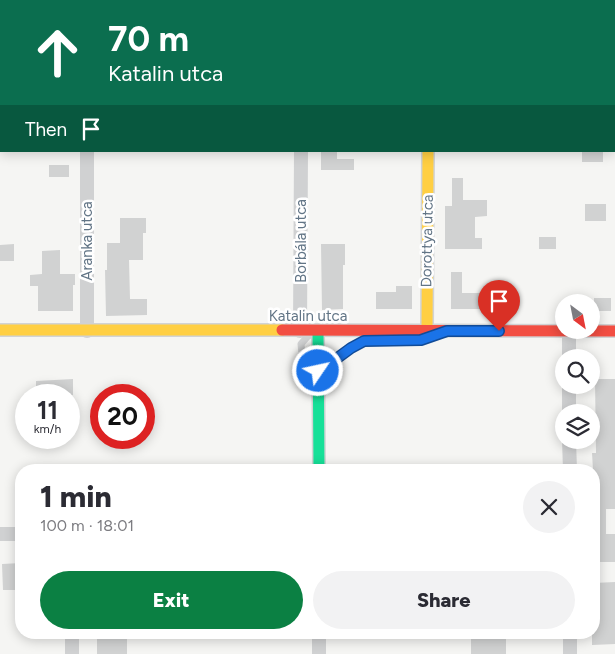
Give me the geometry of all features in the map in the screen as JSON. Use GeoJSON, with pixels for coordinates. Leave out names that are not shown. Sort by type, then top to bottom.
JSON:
{"type":"FeatureCollection","features":[{"type":"Feature","properties":{"kind":"street","name":"Aranka utca"},"geometry":{"type":"LineString","coordinates":[[87,152],[88,330]]}},
{"type":"Feature","properties":{"kind":"street","name":"Borbála utca"},"geometry":{"type":"LineString","coordinates":[[300,331],[301,152]]}},
{"type":"Feature","properties":{"kind":"street","name":"Dorottya utca"},"geometry":{"type":"LineString","coordinates":[[427,331],[428,152]]}},
{"type":"Feature","properties":{"kind":"street","name":"Katalin utca"},"geometry":{"type":"LineString","coordinates":[[0,330],[555,331]]}},
{"type":"Feature","properties":{"kind":"street"},"geometry":{"type":"LineString","coordinates":[[318,331],[318,464]]}},
{"type":"Feature","properties":{"kind":"street","name":"Katalin utca"},"geometry":{"type":"LineString","coordinates":[[600,331],[615,331]]}},
{"type":"Feature","properties":{"kind":"street"},"geometry":{"type":"LineString","coordinates":[[569,449],[570,464]]}},
{"type":"Feature","properties":{"kind":"street"},"geometry":{"type":"LineString","coordinates":[[0,534],[15,534]]}},
{"type":"Feature","properties":{"kind":"street"},"geometry":{"type":"LineString","coordinates":[[72,639],[72,654]]}},
{"type":"Feature","properties":{"kind":"street"},"geometry":{"type":"LineString","coordinates":[[319,639],[319,654]]}},
{"type":"Feature","properties":{"kind":"street"},"geometry":{"type":"LineString","coordinates":[[570,639],[570,654]]}},
{"type":"Feature","properties":{"kind":"lane"},"geometry":{"type":"LineString","coordinates":[[318,331],[308,336],[301,344],[302,354],[308,364],[318,371],[327,368],[351,348],[364,341],[421,340],[447,331]]}},
{"type":"Feature","properties":{"kind":"building"},"geometry":{"type":"Polygon","coordinates":[[[321,152],[337,152],[337,159],[354,159],[354,170],[321,170],[321,152]]]}},
{"type":"Feature","properties":{"kind":"building"},"geometry":{"type":"Polygon","coordinates":[[[582,152],[603,152],[603,162],[582,162],[582,152]]]}},
{"type":"Feature","properties":{"kind":"building"},"geometry":{"type":"Polygon","coordinates":[[[49,165],[69,165],[69,177],[49,177],[49,165]]]}},
{"type":"Feature","properties":{"kind":"building"},"geometry":{"type":"Polygon","coordinates":[[[452,178],[463,178],[463,200],[487,200],[487,216],[475,217],[475,238],[482,238],[482,249],[445,249],[445,206],[452,206],[452,178]]]}},
{"type":"Feature","properties":{"kind":"building"},"geometry":{"type":"Polygon","coordinates":[[[585,204],[606,204],[606,221],[585,221],[585,204]]]}},
{"type":"Feature","properties":{"kind":"building"},"geometry":{"type":"Polygon","coordinates":[[[120,218],[146,218],[146,233],[143,233],[143,260],[129,260],[130,299],[147,299],[147,315],[106,316],[105,270],[107,270],[107,243],[120,243],[120,218]]]}},
{"type":"Feature","properties":{"kind":"building"},"geometry":{"type":"Polygon","coordinates":[[[539,237],[556,237],[556,249],[539,249],[539,237]]]}},
{"type":"Feature","properties":{"kind":"building"},"geometry":{"type":"Polygon","coordinates":[[[14,244],[14,261],[0,261],[0,245],[14,244]]]}},
{"type":"Feature","properties":{"kind":"building"},"geometry":{"type":"Polygon","coordinates":[[[321,244],[345,244],[343,309],[322,310],[321,244]]]}},
{"type":"Feature","properties":{"kind":"building"},"geometry":{"type":"Polygon","coordinates":[[[60,250],[60,274],[75,274],[73,311],[38,311],[38,286],[30,286],[30,275],[42,274],[42,251],[60,250]]]}},
{"type":"Feature","properties":{"kind":"building"},"geometry":{"type":"Polygon","coordinates":[[[451,272],[462,272],[462,293],[498,293],[498,309],[451,309],[451,272]]]}},
{"type":"Feature","properties":{"kind":"building"},"geometry":{"type":"Polygon","coordinates":[[[396,286],[412,286],[412,309],[376,309],[376,292],[396,292],[396,286]]]}},
{"type":"Feature","properties":{"kind":"building"},"geometry":{"type":"Polygon","coordinates":[[[600,298],[611,298],[611,311],[600,311],[600,298]]]}},
{"type":"Feature","properties":{"kind":"building"},"geometry":{"type":"Polygon","coordinates":[[[73,379],[73,384],[36,384],[36,381],[73,379]]]}},
{"type":"Feature","properties":{"kind":"building"},"geometry":{"type":"Polygon","coordinates":[[[600,379],[615,379],[615,509],[606,509],[606,534],[615,534],[615,562],[600,562],[600,464],[593,464],[592,453],[596,453],[596,449],[600,449],[600,404],[595,404],[595,394],[600,394],[600,379]]]}},
{"type":"Feature","properties":{"kind":"building"},"geometry":{"type":"Polygon","coordinates":[[[15,563],[15,590],[3,590],[2,564],[15,563]]]}},
{"type":"Feature","properties":{"kind":"building"},"geometry":{"type":"Polygon","coordinates":[[[615,582],[615,644],[592,645],[592,639],[600,639],[600,583],[615,582]]]}},
{"type":"Feature","properties":{"kind":"building"},"geometry":{"type":"Polygon","coordinates":[[[97,639],[127,639],[127,654],[97,654],[97,639]]]}},
{"type":"Feature","properties":{"kind":"building"},"geometry":{"type":"Polygon","coordinates":[[[471,639],[506,639],[506,654],[471,654],[471,639]]]}},
{"type":"Feature","properties":{"kind":"traffic: fast"},"geometry":{"type":"LineString","coordinates":[[318,331],[319,464]]}},
{"type":"Feature","properties":{"kind":"traffic: slow"},"geometry":{"type":"LineString","coordinates":[[427,331],[428,152]]}},
{"type":"Feature","properties":{"kind":"traffic: slow"},"geometry":{"type":"LineString","coordinates":[[0,330],[282,330]]}},
{"type":"Feature","properties":{"kind":"traffic: jam"},"geometry":{"type":"LineString","coordinates":[[282,330],[615,331]]}},
{"type":"Feature","properties":{"kind":"route"},"geometry":{"type":"LineString","coordinates":[[318,371],[327,368],[351,348],[364,341],[421,340],[447,331],[499,331]]}}]}
